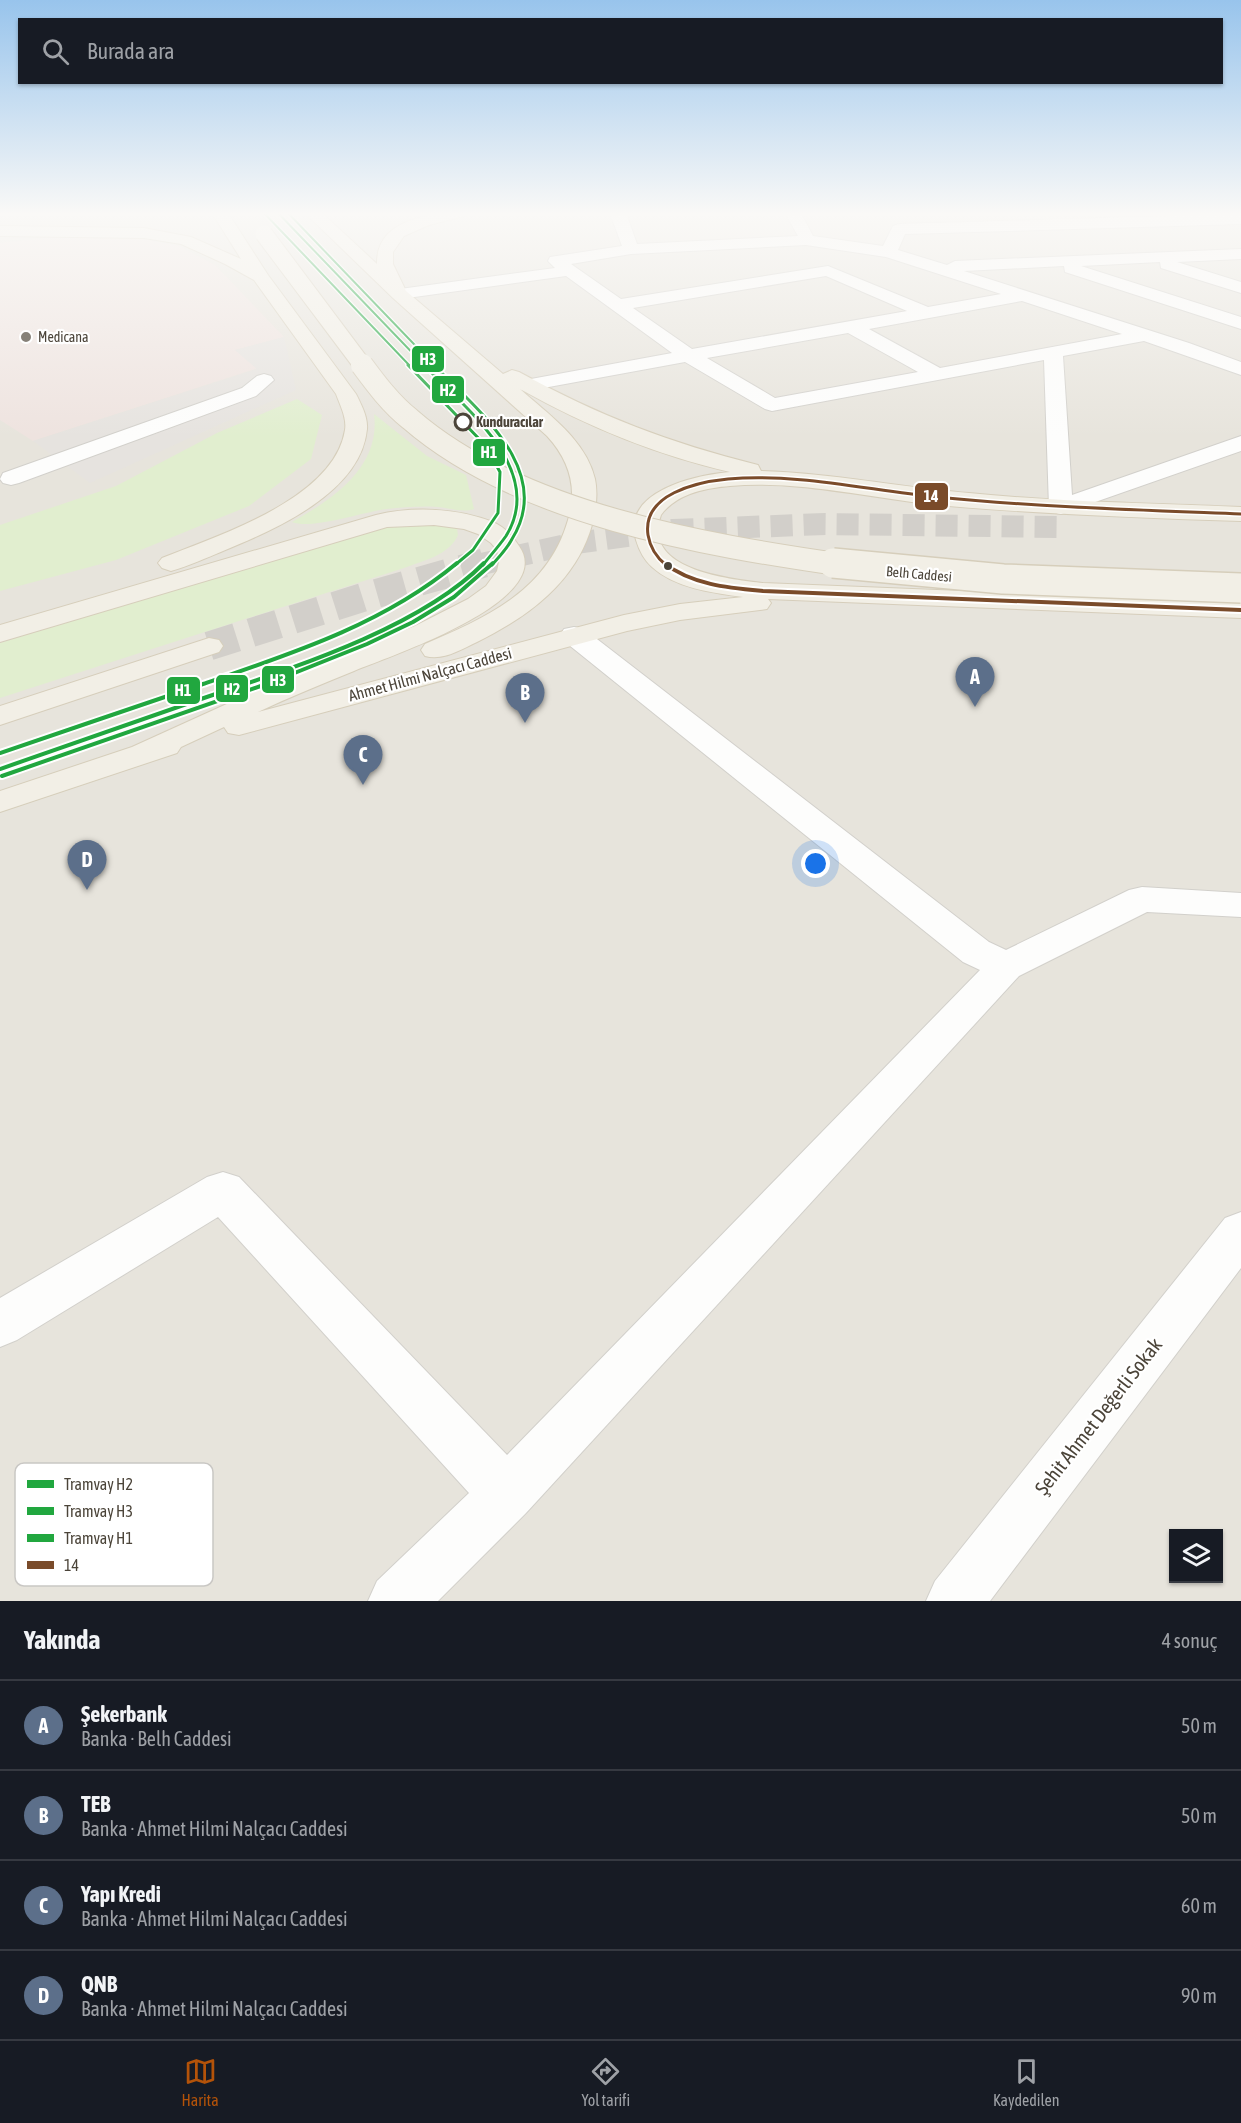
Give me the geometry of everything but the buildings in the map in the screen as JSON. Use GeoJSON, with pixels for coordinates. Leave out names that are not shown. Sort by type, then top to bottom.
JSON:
{"type":"FeatureCollection","features":[{"type":"Feature","properties":{"kind":"main road"},"geometry":{"type":"LineString","coordinates":[[0,628],[160,568],[260,525],[297,506],[325,485],[342,465],[352,448],[356,430],[354,412],[346,394],[269,288]]}},
{"type":"Feature","properties":{"kind":"main road","name":"Belh Caddesi"},"geometry":{"type":"LineString","coordinates":[[303,288],[382,392],[418,426],[470,460],[565,503],[713,544],[797,560],[965,578],[1241,588]]}},
{"type":"Feature","properties":{"kind":"main road"},"geometry":{"type":"LineString","coordinates":[[144,752],[449,644],[509,614],[537,593],[554,576],[567,558],[581,521],[584,493],[579,467],[571,451],[559,436],[466,349],[393,288]]}},
{"type":"Feature","properties":{"kind":"main road"},"geometry":{"type":"LineString","coordinates":[[397,288],[400,294]]}},
{"type":"Feature","properties":{"kind":"main road"},"geometry":{"type":"LineString","coordinates":[[466,349],[593,420],[657,445],[737,467],[809,482]]}},
{"type":"Feature","properties":{"kind":"main road"},"geometry":{"type":"LineString","coordinates":[[870,595],[763,591],[720,586],[678,572],[662,563],[647,541],[646,519],[652,510],[672,494],[685,488],[706,482],[735,479],[809,482],[932,497],[1060,517],[1241,535]]}},
{"type":"Feature","properties":{"kind":"main road"},"geometry":{"type":"LineString","coordinates":[[1060,517],[1241,514]]}},
{"type":"Feature","properties":{"kind":"main road"},"geometry":{"type":"LineString","coordinates":[[0,634],[385,520],[409,517],[456,520],[489,530],[504,539],[511,551],[512,564],[502,584],[491,595],[452,618],[425,632],[261,698],[144,752]]}},
{"type":"Feature","properties":{"kind":"main road","name":"Belh Caddesi"},"geometry":{"type":"LineString","coordinates":[[870,595],[1241,610]]}},
{"type":"Feature","properties":{"kind":"main road","name":"Ahmet Hilmi Nalçacı Caddesi"},"geometry":{"type":"LineString","coordinates":[[0,802],[144,752],[574,635],[680,612],[743,604],[870,595]]}},
{"type":"Feature","properties":{"kind":"main road"},"geometry":{"type":"LineString","coordinates":[[0,716],[209,646]]}},
{"type":"Feature","properties":{"kind":"street"},"geometry":{"type":"LineString","coordinates":[[400,294],[446,288]]}},
{"type":"Feature","properties":{"kind":"street"},"geometry":{"type":"LineString","coordinates":[[593,288],[690,357],[772,405],[1146,335]]}},
{"type":"Feature","properties":{"kind":"street"},"geometry":{"type":"LineString","coordinates":[[618,305],[725,288]]}},
{"type":"Feature","properties":{"kind":"street"},"geometry":{"type":"LineString","coordinates":[[867,288],[927,313]]}},
{"type":"Feature","properties":{"kind":"street"},"geometry":{"type":"LineString","coordinates":[[1001,288],[1241,369]]}},
{"type":"Feature","properties":{"kind":"street"},"geometry":{"type":"LineString","coordinates":[[1132,288],[1241,323]]}},
{"type":"Feature","properties":{"kind":"street"},"geometry":{"type":"LineString","coordinates":[[527,385],[1024,295]]}},
{"type":"Feature","properties":{"kind":"street"},"geometry":{"type":"LineString","coordinates":[[852,327],[937,374]]}},
{"type":"Feature","properties":{"kind":"street"},"geometry":{"type":"LineString","coordinates":[[1053,353],[1060,517],[1241,443]]}},
{"type":"Feature","properties":{"kind":"street"},"geometry":{"type":"LineString","coordinates":[[0,499],[12,478],[249,392],[264,380]]}},
{"type":"Feature","properties":{"kind":"street"},"geometry":{"type":"LineString","coordinates":[[574,635],[976,952],[1006,966]]}},
{"type":"Feature","properties":{"kind":"street"},"geometry":{"type":"LineString","coordinates":[[397,1601],[507,1494],[1006,966],[1142,899],[1241,905]]}},
{"type":"Feature","properties":{"kind":"street"},"geometry":{"type":"LineString","coordinates":[[0,1324],[223,1191],[507,1494]]}},
{"type":"Feature","properties":{"kind":"street","name":"Şehit Ahmet Değerli Sokak"},"geometry":{"type":"LineString","coordinates":[[955,1601],[1241,1232]]}},
{"type":"Feature","properties":{"kind":"shaded area"},"geometry":{"type":"Polygon","coordinates":[[[0,288],[1241,288],[1241,1601],[0,1601],[0,288]]]}},
{"type":"Feature","properties":{"kind":"shaded area"},"geometry":{"type":"Polygon","coordinates":[[[0,288],[237,288],[284,337],[235,350],[258,368],[33,441],[0,420],[0,288]]]}},
{"type":"Feature","properties":{"kind":"shaded area"},"geometry":{"type":"Polygon","coordinates":[[[284,337],[296,390],[90,483],[33,441],[257,369],[235,350],[284,337]]]}},
{"type":"Feature","properties":{"kind":"green space"},"geometry":{"type":"Polygon","coordinates":[[[297,399],[322,415],[311,459],[249,506],[116,560],[0,591],[0,525],[116,486],[217,433],[297,399]]]}},
{"type":"Feature","properties":{"kind":"green space"},"geometry":{"type":"Polygon","coordinates":[[[374,414],[427,456],[466,475],[474,509],[465,511],[438,507],[406,507],[312,524],[292,522],[338,492],[362,465],[370,450],[374,433],[374,414]]]}},
{"type":"Feature","properties":{"kind":"green space"},"geometry":{"type":"Polygon","coordinates":[[[407,522],[452,527],[457,529],[458,535],[449,548],[419,563],[0,698],[0,643],[384,526],[407,522]]]}},
{"type":"Feature","properties":{"kind":"tunnel"},"geometry":{"type":"LineString","coordinates":[[477,565],[575,543],[673,530],[825,524],[1060,527]]}},
{"type":"Feature","properties":{"kind":"tunnel"},"geometry":{"type":"LineString","coordinates":[[209,646],[364,597],[484,563]]}},
{"type":"Feature","properties":{"kind":"tram line","name":"H1"},"geometry":{"type":"LineString","coordinates":[[0,753],[267,662],[323,640],[380,614],[432,584],[473,550],[498,513],[500,472],[485,445],[335,288]]}},
{"type":"Feature","properties":{"kind":"tram line","name":"H2"},"geometry":{"type":"LineString","coordinates":[[0,769],[265,677],[360,640],[407,617],[449,592],[483,565],[506,536],[515,512],[516,488],[505,453],[498,442],[350,288]]}},
{"type":"Feature","properties":{"kind":"tram line","name":"H3"},"geometry":{"type":"LineString","coordinates":[[2,776],[272,682],[367,644],[413,622],[454,597],[488,570],[512,540],[522,514],[523,488],[517,463],[504,438],[360,288]]}},
{"type":"Feature","properties":{"kind":"transit line","name":"14"},"geometry":{"type":"LineString","coordinates":[[1241,514],[1013,503],[911,494],[807,480],[755,478],[715,481],[671,494],[659,502],[651,513],[647,526],[651,546],[666,565],[696,580],[729,587],[763,591],[1241,610]]}},
{"type":"Feature","properties":{"kind":"place","name":"Medicana"},"geometry":{"type":"Point","coordinates":[26,337]}},
{"type":"Feature","properties":{"kind":"place","name":"Kunduracılar"},"geometry":{"type":"Point","coordinates":[463,422]}},
{"type":"Feature","properties":{"kind":"place","name":"Şekerbank"},"geometry":{"type":"Point","coordinates":[975,707]}},
{"type":"Feature","properties":{"kind":"place","name":"TEB"},"geometry":{"type":"Point","coordinates":[525,723]}},
{"type":"Feature","properties":{"kind":"place","name":"Yapı Kredi"},"geometry":{"type":"Point","coordinates":[363,785]}},
{"type":"Feature","properties":{"kind":"place","name":"QNB"},"geometry":{"type":"Point","coordinates":[87,890]}}]}
